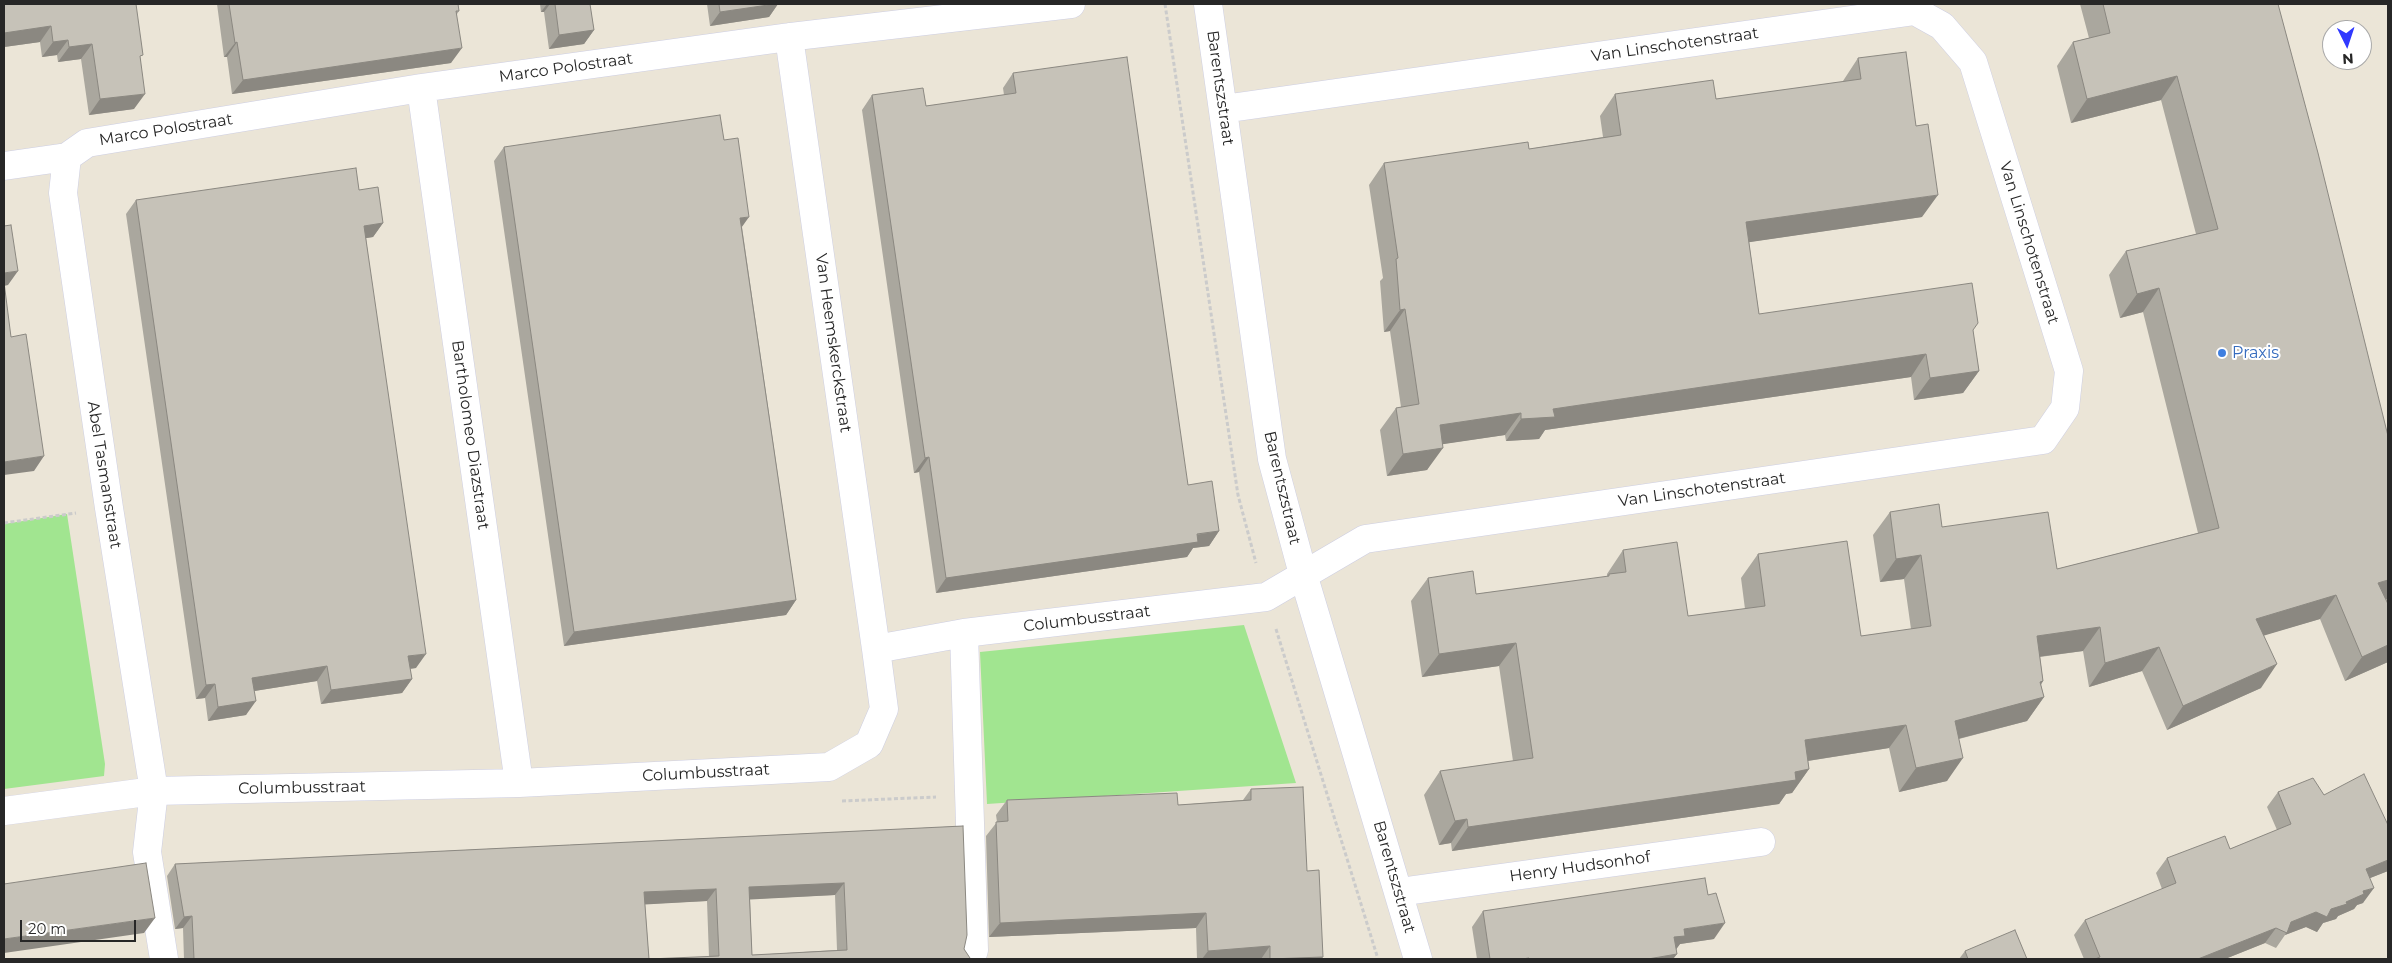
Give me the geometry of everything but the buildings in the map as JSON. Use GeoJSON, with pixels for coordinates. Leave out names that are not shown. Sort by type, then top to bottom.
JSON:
{"type":"FeatureCollection","features":[{"type":"Feature","properties":{"kind":"street","name":"Marco Polostraat"},"geometry":{"type":"LineString","coordinates":[[67,157],[87,143],[421,88],[790,37],[1071,4]]}},
{"type":"Feature","properties":{"kind":"street","name":"Barentszstraat"},"geometry":{"type":"LineString","coordinates":[[1208,4],[1272,459],[1303,574],[1418,959]]}},
{"type":"Feature","properties":{"kind":"street","name":"Van Linschotenstraat"},"geometry":{"type":"LineString","coordinates":[[1223,109],[1915,11],[1942,26],[1972,62],[2068,371],[2065,408],[2043,440],[1365,539],[1303,574]]}},
{"type":"Feature","properties":{"kind":"street","name":"Van Heemskerckstraat"},"geometry":{"type":"LineString","coordinates":[[790,37],[876,649]]}},
{"type":"Feature","properties":{"kind":"street","name":"Bartholomeo Diazstraat"},"geometry":{"type":"LineString","coordinates":[[421,88],[519,783]]}},
{"type":"Feature","properties":{"kind":"street"},"geometry":{"type":"LineString","coordinates":[[4,166],[67,157]]}},
{"type":"Feature","properties":{"kind":"street","name":"Abel Tasmanstraat"},"geometry":{"type":"LineString","coordinates":[[67,157],[63,193],[109,508],[154,791],[147,852],[164,959]]}},
{"type":"Feature","properties":{"kind":"street","name":"Columbusstraat"},"geometry":{"type":"LineString","coordinates":[[4,811],[154,791],[519,783],[829,767],[869,744],[884,709],[876,649],[964,633],[1266,597],[1303,574]]}},
{"type":"Feature","properties":{"kind":"street"},"geometry":{"type":"LineString","coordinates":[[964,633],[974,950],[971,959]]}},
{"type":"Feature","properties":{"kind":"street","name":"Henry Hudsonhof"},"geometry":{"type":"LineString","coordinates":[[1399,892],[1761,842]]}},
{"type":"Feature","properties":{"kind":"path"},"geometry":{"type":"LineString","coordinates":[[4,523],[109,508]]}},
{"type":"Feature","properties":{"kind":"green space"},"geometry":{"type":"Polygon","coordinates":[[[67,514],[105,764],[104,776],[4,789],[4,524],[67,514]]]}},
{"type":"Feature","properties":{"kind":"green space"},"geometry":{"type":"Polygon","coordinates":[[[1244,625],[1296,783],[987,804],[980,652],[1244,625]]]}},
{"type":"Feature","properties":{"kind":"place","name":"Praxis"},"geometry":{"type":"Point","coordinates":[2222,353]}}]}
